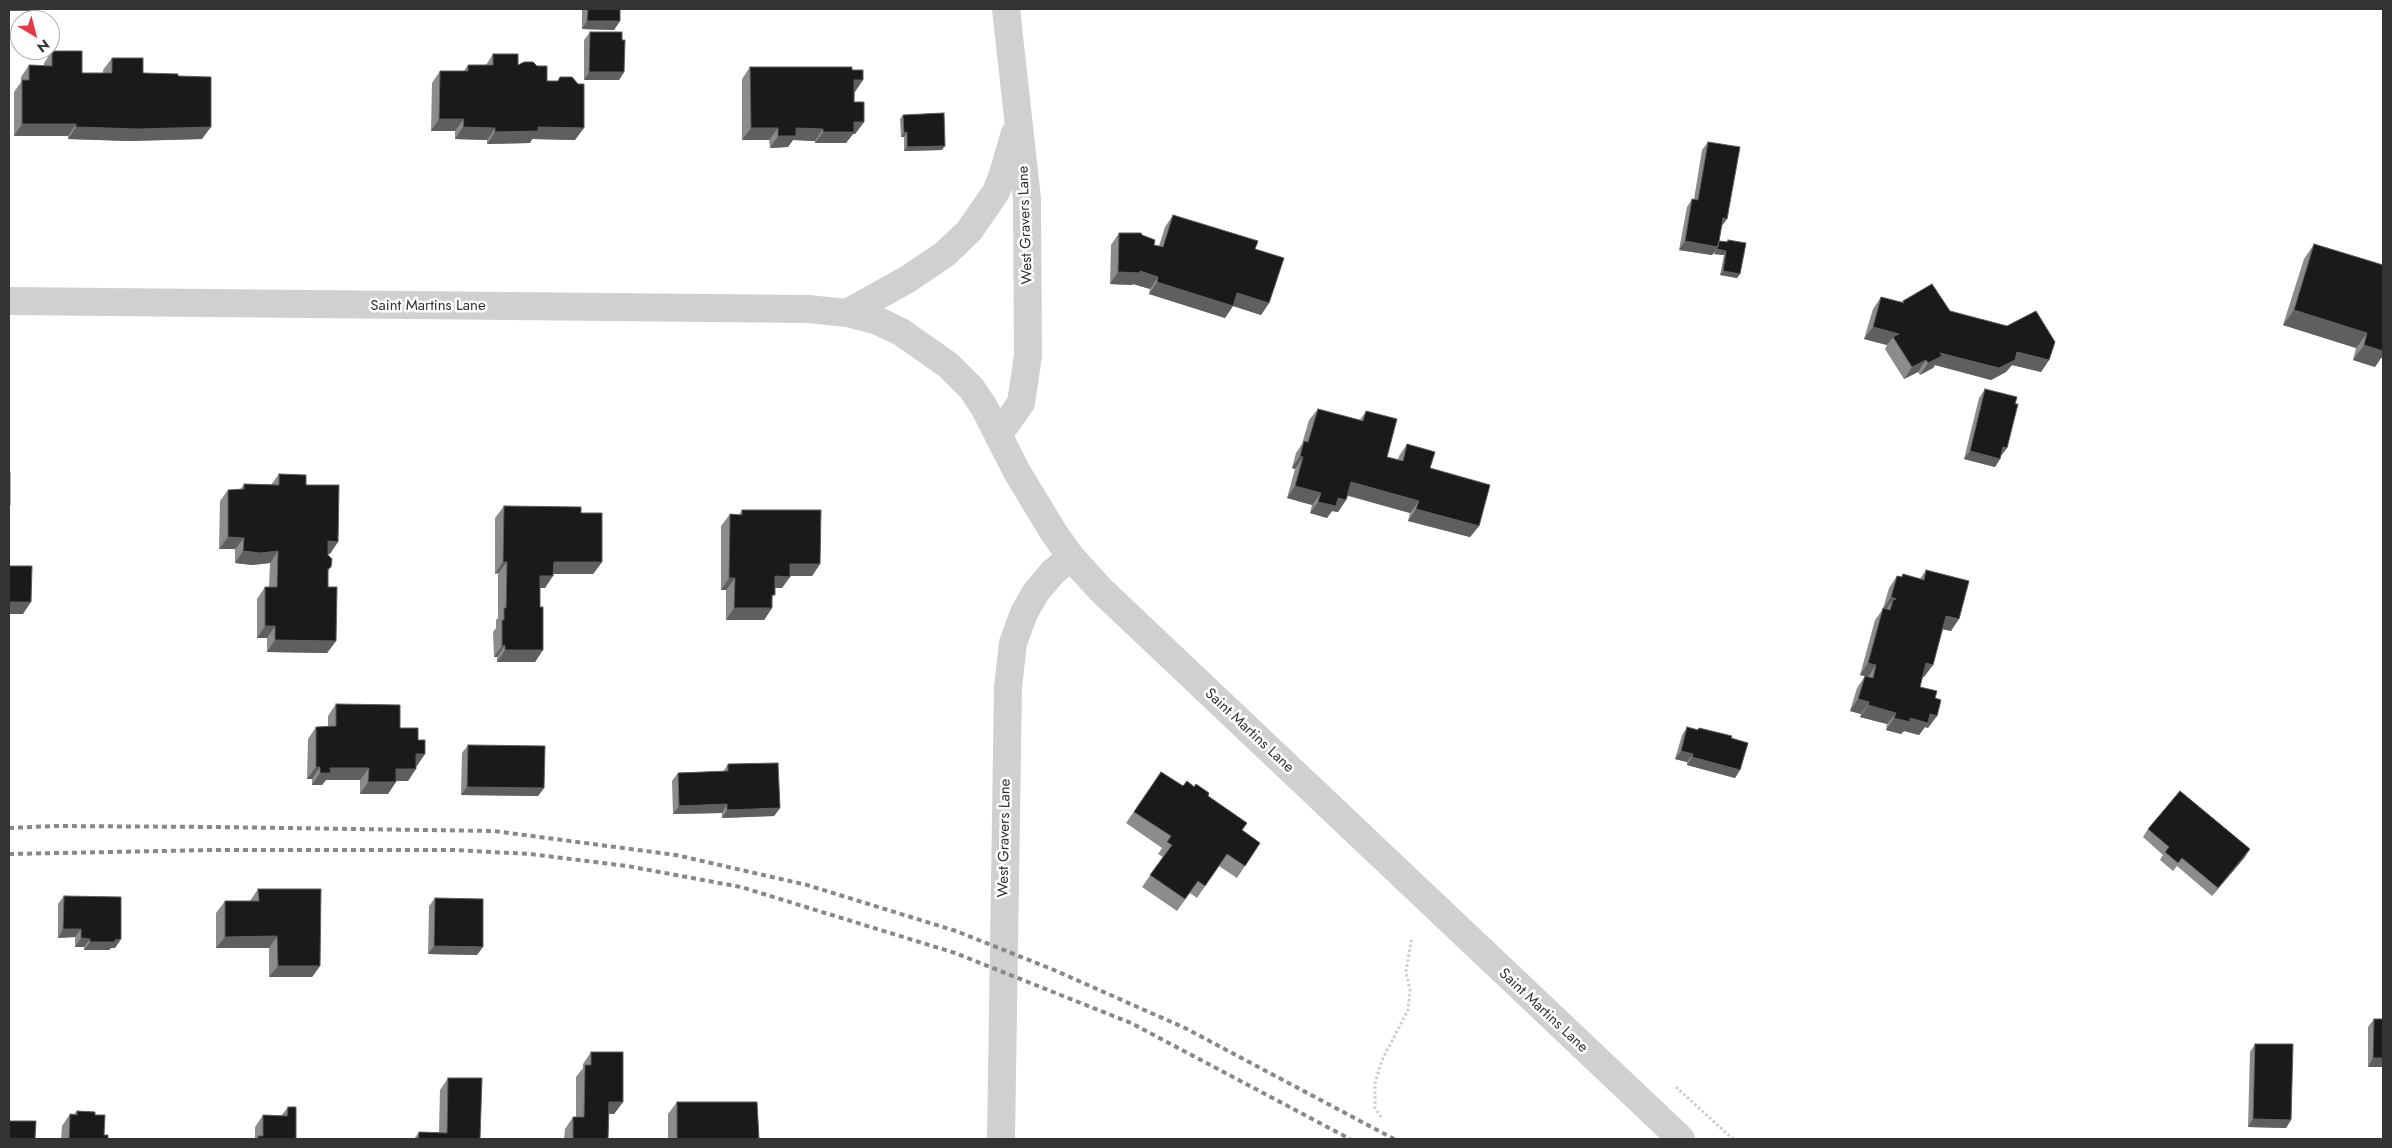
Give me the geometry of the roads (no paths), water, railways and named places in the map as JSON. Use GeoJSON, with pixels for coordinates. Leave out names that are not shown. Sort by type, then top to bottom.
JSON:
{"type":"FeatureCollection","features":[{"type":"Feature","properties":{"kind":"street","name":"West Gravers Lane"},"geometry":{"type":"LineString","coordinates":[[998,434],[1021,403],[1028,356],[1027,199],[1024,157],[1017,121],[1006,9]]}},
{"type":"Feature","properties":{"kind":"street"},"geometry":{"type":"LineString","coordinates":[[847,313],[938,259],[969,231],[996,192],[1010,153],[1017,121]]}},
{"type":"Feature","properties":{"kind":"street","name":"Saint Martins Lane"},"geometry":{"type":"LineString","coordinates":[[9,301],[808,309],[847,313],[878,321],[901,332],[948,365],[972,389],[1036,505],[1071,557],[1135,624],[1681,1139]]}},
{"type":"Feature","properties":{"kind":"street","name":"West Gravers Lane"},"geometry":{"type":"LineString","coordinates":[[1002,1139],[1008,688],[1014,643],[1024,614],[1036,592],[1053,572],[1071,557]]}},
{"type":"Feature","properties":{"kind":"railway"},"geometry":{"type":"LineString","coordinates":[[9,828],[55,826],[494,831],[676,855],[807,885],[956,931],[1054,970],[1185,1028],[1394,1139]]}},
{"type":"Feature","properties":{"kind":"railway"},"geometry":{"type":"LineString","coordinates":[[9,854],[212,850],[454,850],[530,854],[627,866],[741,887],[955,953],[1131,1023],[1350,1139]]}}]}
